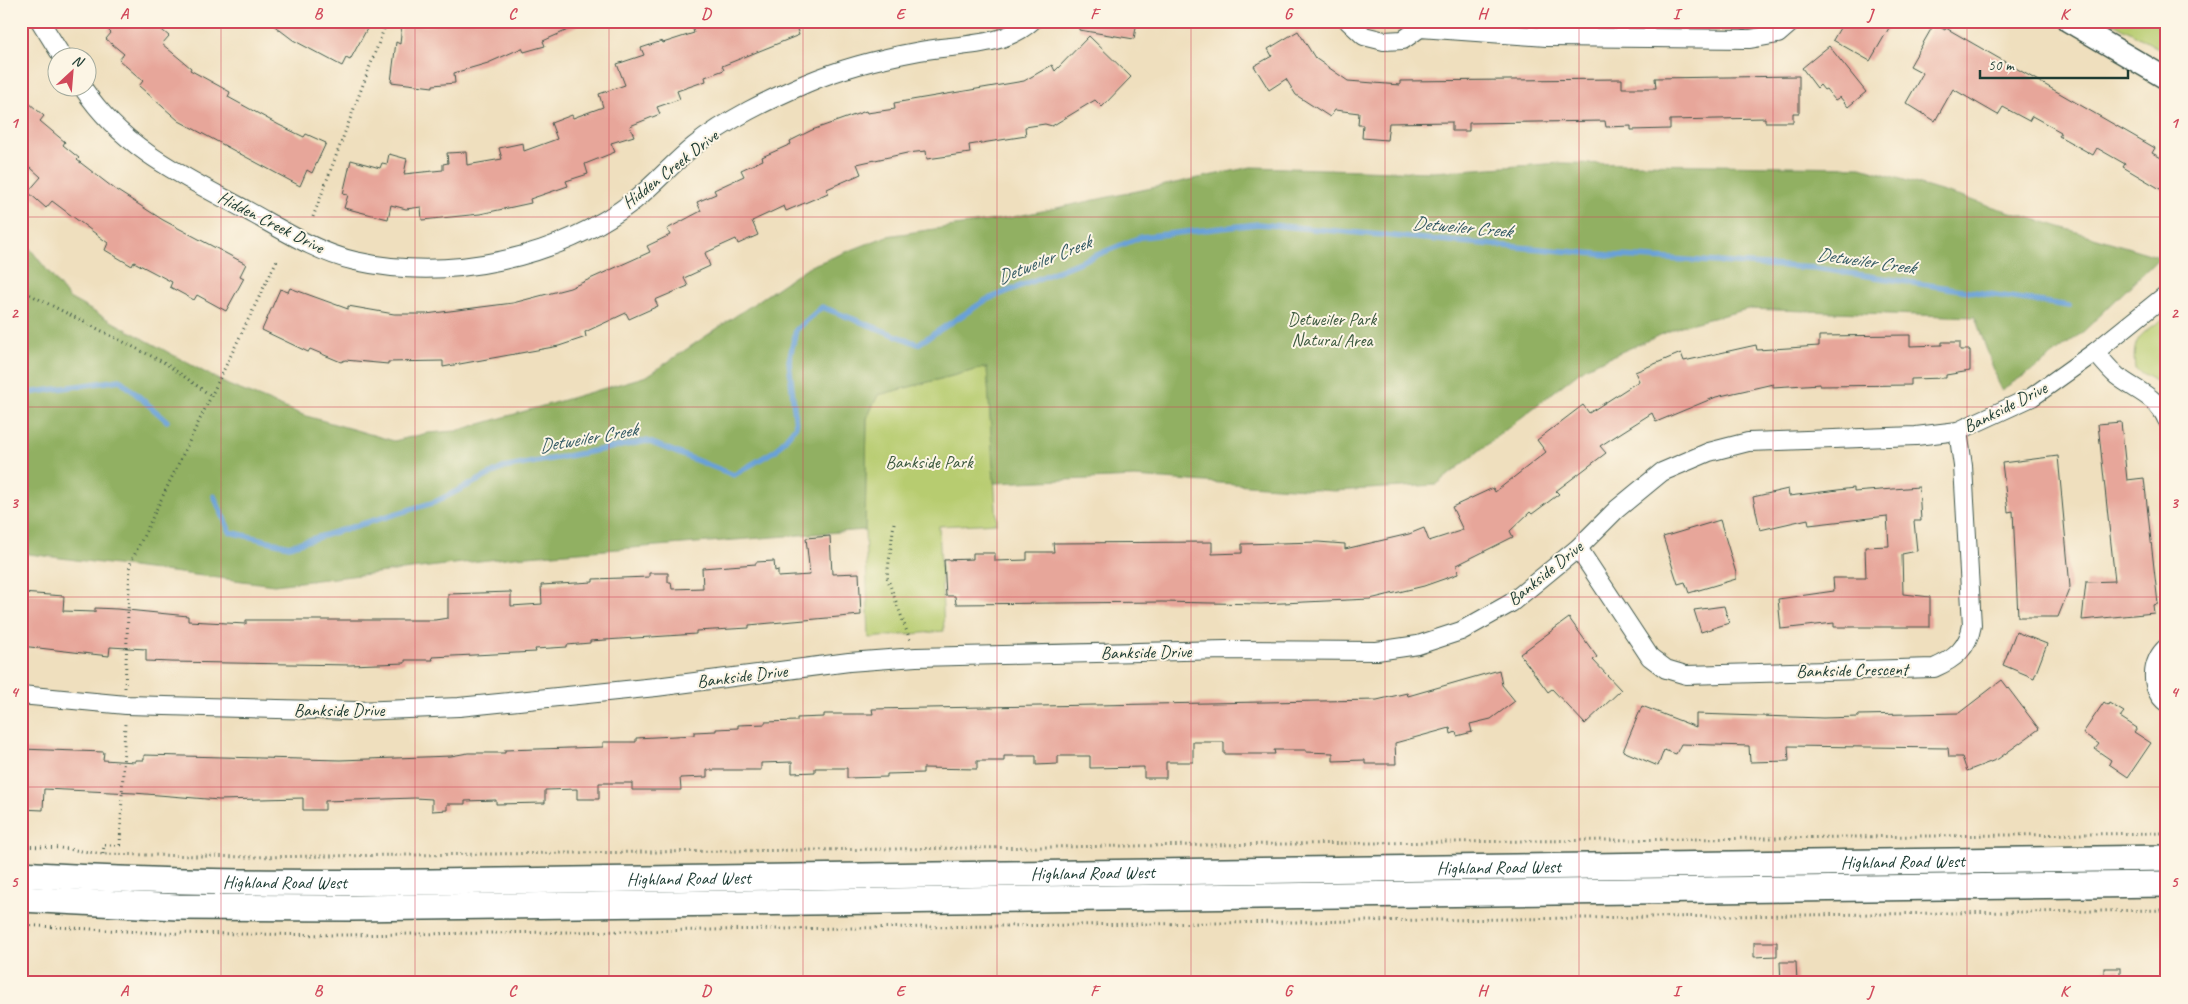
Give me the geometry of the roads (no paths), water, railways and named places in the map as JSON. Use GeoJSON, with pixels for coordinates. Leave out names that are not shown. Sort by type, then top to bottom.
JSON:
{"type":"FeatureCollection","features":[{"type":"Feature","properties":{"kind":"main road","name":"Highland Road West"},"geometry":{"type":"LineString","coordinates":[[21,874],[135,881],[254,884],[2167,858]]}},
{"type":"Feature","properties":{"kind":"main road","name":"Highland Road West"},"geometry":{"type":"LineString","coordinates":[[21,898],[178,907],[352,908],[2167,884]]}},
{"type":"Feature","properties":{"kind":"street"},"geometry":{"type":"LineString","coordinates":[[40,21],[57,48]]}},
{"type":"Feature","properties":{"kind":"street","name":"Hidden Creek Drive"},"geometry":{"type":"LineString","coordinates":[[89,98],[96,109],[127,140],[161,164],[325,250],[354,261],[408,269],[460,268],[506,259],[574,238],[634,200],[696,144],[763,102],[825,75],[920,51],[1001,39],[1020,32],[1032,21]]}},
{"type":"Feature","properties":{"kind":"street"},"geometry":{"type":"LineString","coordinates":[[1348,21],[1364,36],[1384,41],[1403,40],[1420,25],[1547,37],[1750,39],[1778,34],[1793,21]]}},
{"type":"Feature","properties":{"kind":"street"},"geometry":{"type":"LineString","coordinates":[[2068,21],[2167,79]]}},
{"type":"Feature","properties":{"kind":"street","name":"Bankside Drive"},"geometry":{"type":"LineString","coordinates":[[21,695],[126,705],[253,710],[357,711],[459,707],[656,687],[849,662],[916,657],[1226,650],[1377,651],[1418,645],[1460,631],[1511,603],[1578,548],[1617,509],[1662,472],[1709,452],[1748,442],[1916,436],[1958,431],[2032,398],[2095,352],[2167,294]]}},
{"type":"Feature","properties":{"kind":"street"},"geometry":{"type":"LineString","coordinates":[[2095,352],[2117,376],[2148,395],[2162,407],[2167,420]]}},
{"type":"Feature","properties":{"kind":"street","name":"Bankside Crescent"},"geometry":{"type":"LineString","coordinates":[[1578,548],[1650,657],[1666,669],[1686,675],[1934,668],[1949,662],[1966,645],[1972,625],[1963,466],[1958,431]]}},
{"type":"Feature","properties":{"kind":"street"},"geometry":{"type":"LineString","coordinates":[[2167,647],[2154,666],[2154,685],[2161,699],[2167,703]]}},
{"type":"Feature","properties":{"kind":"waterway","name":"Detweiler Creek"},"geometry":{"type":"LineString","coordinates":[[214,496],[230,532],[289,546],[435,502],[503,468],[647,441],[734,475],[776,450],[796,426],[789,361],[796,330],[822,307],[918,344],[986,300],[1141,237],[1258,224],[1620,256],[1815,268],[2069,306]]}},
{"type":"Feature","properties":{"kind":"waterway","name":"Detweiler Creek"},"geometry":{"type":"LineString","coordinates":[[21,394],[120,380],[167,421]]}},
{"type":"Feature","properties":{"kind":"park label","name":"Detweiler Park Natural Area"},"geometry":{"type":"Point","coordinates":[1332,329]}},
{"type":"Feature","properties":{"kind":"park label","name":"Bankside Park"},"geometry":{"type":"Point","coordinates":[929,462]}}]}
